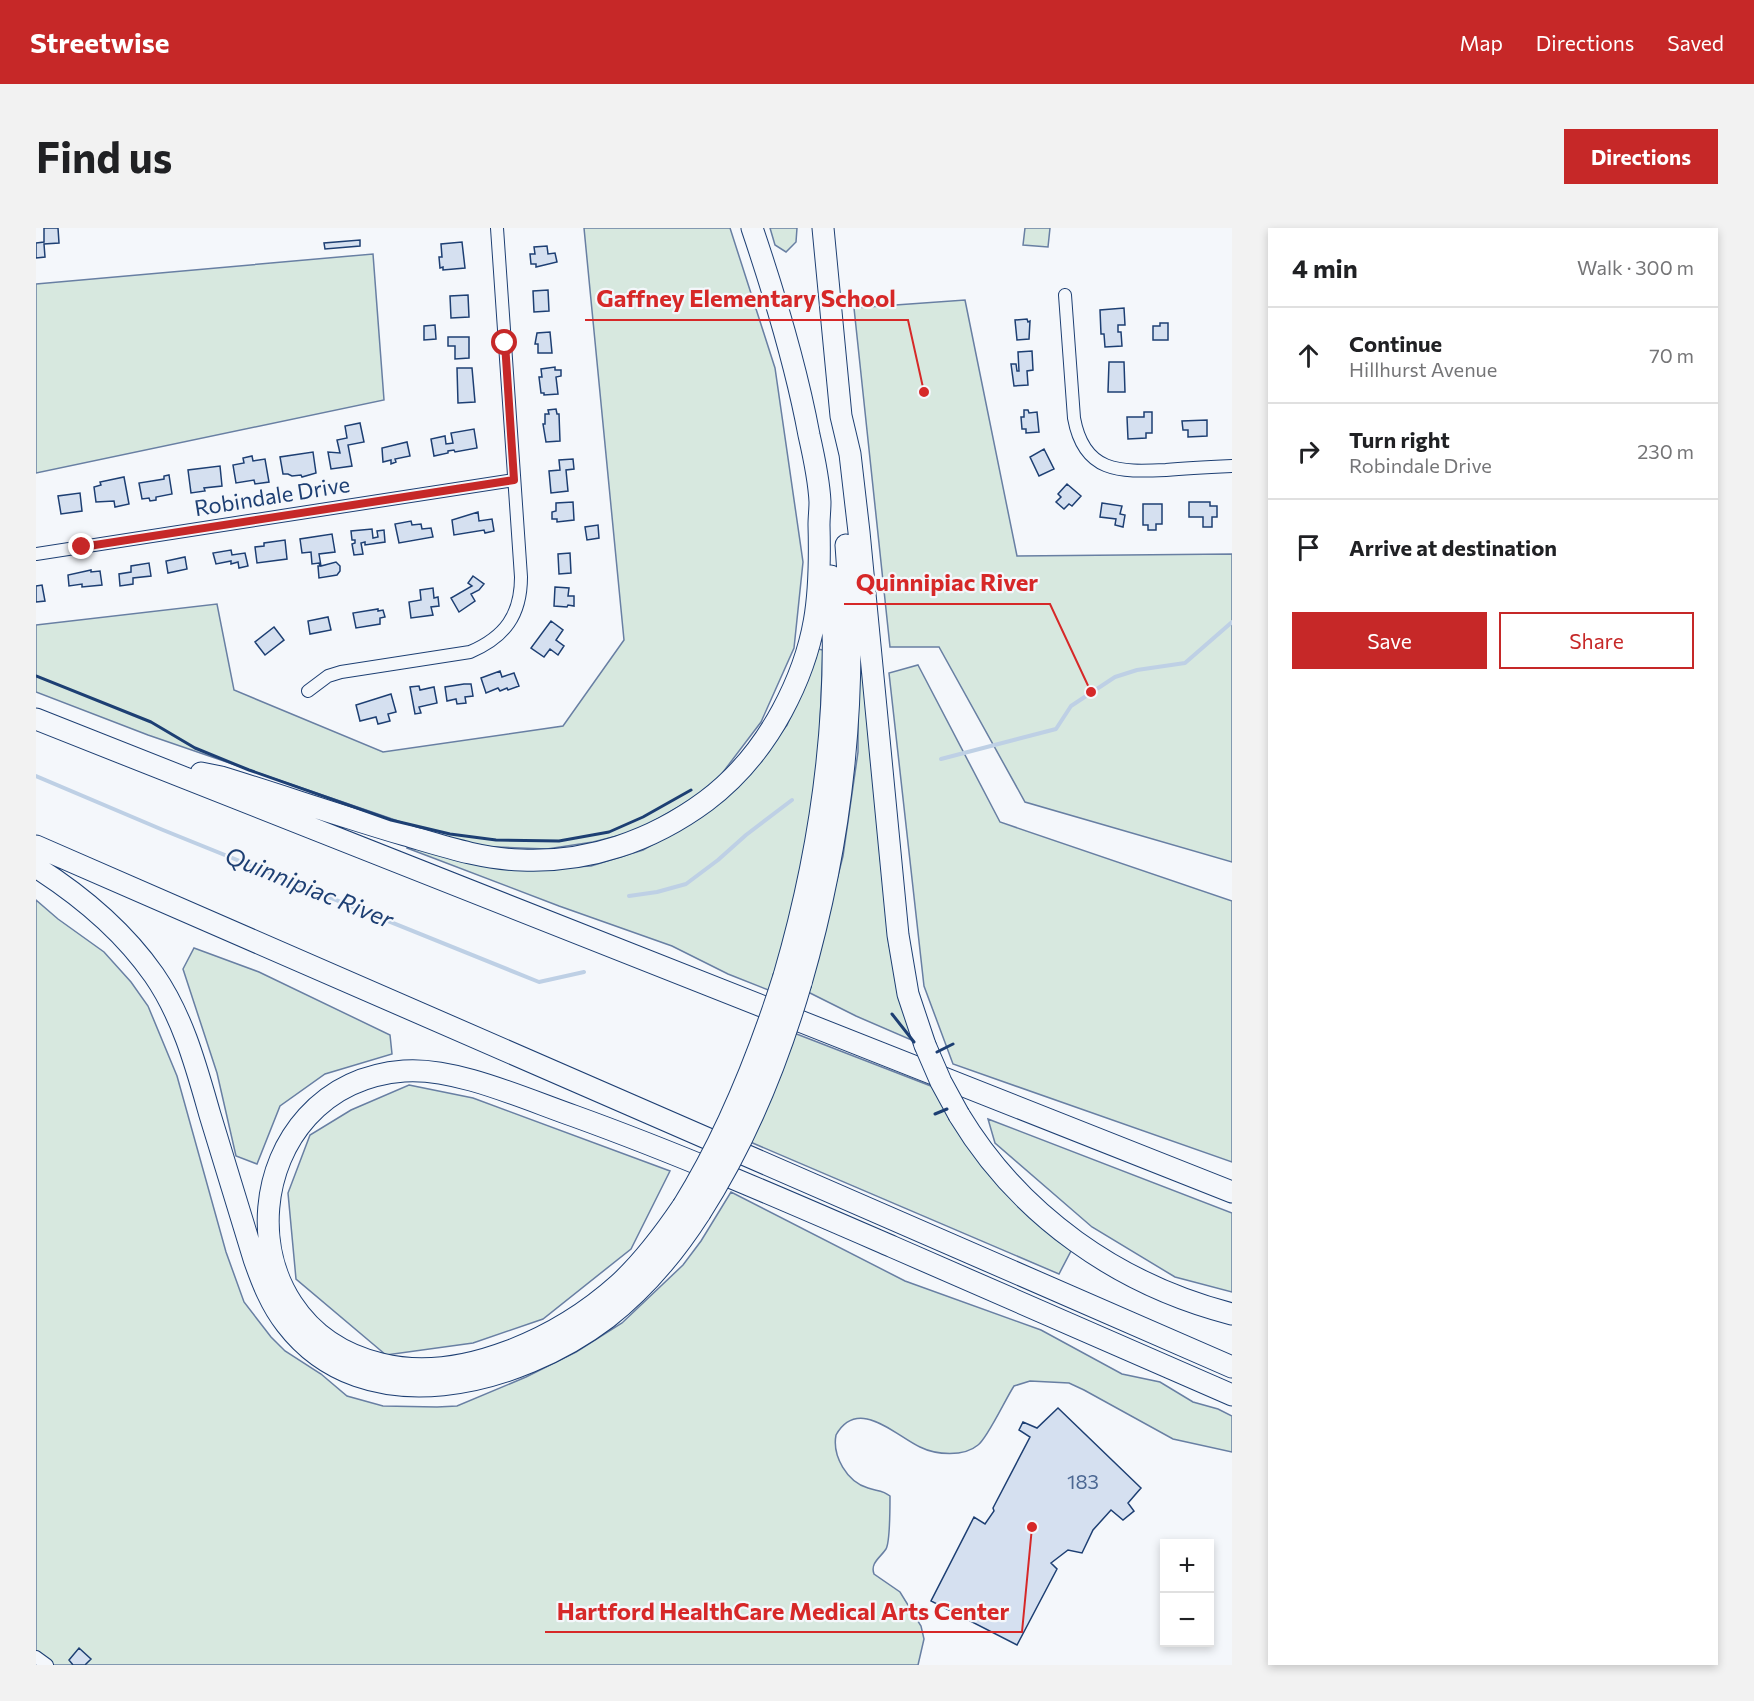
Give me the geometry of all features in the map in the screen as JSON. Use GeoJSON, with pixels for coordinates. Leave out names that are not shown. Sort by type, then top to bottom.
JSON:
{"type":"FeatureCollection","features":[{"type":"Feature","properties":{"kind":"highway"},"geometry":{"type":"LineString","coordinates":[[752,228],[782,322],[798,384],[812,450],[820,504],[827,528],[832,604],[829,748],[814,853],[796,932],[792,980],[780,1046],[756,1105],[731,1158],[691,1209],[629,1275],[601,1299],[568,1322],[529,1343],[466,1363],[428,1369],[405,1368],[370,1361],[339,1348],[315,1330],[297,1310],[283,1287],[273,1261],[267,1225],[269,1192],[282,1155],[303,1123],[340,1091],[369,1078],[405,1071],[442,1073],[470,1080],[593,1123],[728,1175],[1232,1395]]}},
{"type":"Feature","properties":{"kind":"highway"},"geometry":{"type":"LineString","coordinates":[[823,228],[841,416],[849,445],[856,509],[899,951],[908,994],[925,1045],[941,1082],[979,1146],[1008,1180],[1050,1222],[1078,1244],[1150,1286],[1189,1302],[1232,1314]]}},
{"type":"Feature","properties":{"kind":"highway"},"geometry":{"type":"LineString","coordinates":[[792,980],[822,906],[834,845],[849,728],[851,627],[837,450],[841,416]]}},
{"type":"Feature","properties":{"kind":"highway"},"geometry":{"type":"LineString","coordinates":[[162,769],[193,771],[221,777],[362,823],[485,857],[554,860],[588,855],[634,841],[676,821],[718,791],[752,756],[780,713],[804,660],[815,618],[820,567],[820,504]]}},
{"type":"Feature","properties":{"kind":"highway"},"geometry":{"type":"LineString","coordinates":[[36,719],[1232,1192]]}},
{"type":"Feature","properties":{"kind":"highway"},"geometry":{"type":"LineString","coordinates":[[36,846],[1232,1367]]}},
{"type":"Feature","properties":{"kind":"highway"},"geometry":{"type":"LineString","coordinates":[[36,867],[85,903],[127,941],[148,966],[165,993],[189,1046],[264,1286],[291,1331],[316,1353],[339,1368],[363,1378],[389,1384],[436,1386],[486,1376],[542,1356],[580,1336],[623,1305],[659,1268],[691,1209]]}},
{"type":"Feature","properties":{"kind":"highway"},"geometry":{"type":"LineString","coordinates":[[1171,1168],[1232,1180]]}},
{"type":"Feature","properties":{"kind":"street"},"geometry":{"type":"LineString","coordinates":[[308,691],[328,676],[341,672],[470,652],[498,636],[509,624],[517,610],[521,594],[497,228]]}},
{"type":"Feature","properties":{"kind":"street"},"geometry":{"type":"LineString","coordinates":[[1065,295],[1074,418],[1077,434],[1092,457],[1104,466],[1131,472],[1232,466]]}},
{"type":"Feature","properties":{"kind":"street","name":"Robindale Drive"},"geometry":{"type":"LineString","coordinates":[[36,554],[514,480]]}},
{"type":"Feature","properties":{"kind":"street"},"geometry":{"type":"LineString","coordinates":[[36,1657],[47,1665]]}},
{"type":"Feature","properties":{"kind":"shaded area"},"geometry":{"type":"Polygon","coordinates":[[[584,228],[730,228],[775,368],[803,562],[794,648],[761,722],[711,788],[637,831],[593,842],[547,849],[471,846],[148,735],[36,692],[36,625],[217,604],[234,690],[383,752],[563,726],[624,640],[584,228]]]}},
{"type":"Feature","properties":{"kind":"shaded area"},"geometry":{"type":"Polygon","coordinates":[[[770,228],[797,228],[796,242],[786,252],[775,245],[770,228]]]}},
{"type":"Feature","properties":{"kind":"shaded area"},"geometry":{"type":"Polygon","coordinates":[[[1025,228],[1050,228],[1048,247],[1023,245],[1025,228]]]}},
{"type":"Feature","properties":{"kind":"shaded area"},"geometry":{"type":"Polygon","coordinates":[[[373,254],[384,400],[36,473],[36,284],[373,254]]]}},
{"type":"Feature","properties":{"kind":"shaded area"},"geometry":{"type":"Polygon","coordinates":[[[965,300],[1017,556],[1232,554],[1232,862],[1025,802],[939,647],[890,647],[854,308],[965,300]]]}},
{"type":"Feature","properties":{"kind":"shaded area"},"geometry":{"type":"Polygon","coordinates":[[[858,647],[863,647],[889,945],[916,1042],[808,992],[843,856],[858,752],[858,647]]]}},
{"type":"Feature","properties":{"kind":"shaded area"},"geometry":{"type":"Polygon","coordinates":[[[818,649],[823,650],[818,773],[794,909],[771,991],[728,974],[672,946],[407,848],[409,844],[521,870],[591,866],[643,850],[694,821],[737,788],[787,725],[818,649]]]}},
{"type":"Feature","properties":{"kind":"shaded area"},"geometry":{"type":"Polygon","coordinates":[[[918,665],[1000,822],[1232,901],[1232,1162],[953,1064],[924,986],[889,673],[918,665]]]}},
{"type":"Feature","properties":{"kind":"shaded area"},"geometry":{"type":"Polygon","coordinates":[[[36,900],[104,952],[131,982],[148,1006],[177,1076],[226,1252],[244,1302],[285,1351],[321,1374],[347,1396],[383,1406],[457,1406],[526,1377],[576,1352],[622,1323],[683,1265],[701,1241],[731,1192],[905,1281],[1041,1330],[1122,1374],[1160,1382],[1193,1402],[1218,1409],[1232,1416],[1232,1452],[1173,1439],[1069,1383],[1030,1381],[1014,1386],[982,1441],[965,1452],[950,1454],[927,1450],[889,1428],[866,1419],[855,1419],[845,1424],[836,1435],[835,1443],[843,1467],[860,1485],[890,1496],[887,1545],[874,1564],[873,1570],[874,1574],[900,1592],[921,1626],[924,1639],[918,1665],[36,1665],[36,900]]]}},
{"type":"Feature","properties":{"kind":"shaded area"},"geometry":{"type":"Polygon","coordinates":[[[194,948],[259,972],[390,1035],[392,1054],[325,1074],[280,1106],[257,1164],[236,1156],[217,1073],[183,969],[194,948]]]}},
{"type":"Feature","properties":{"kind":"shaded area"},"geometry":{"type":"Polygon","coordinates":[[[794,1033],[936,1088],[1072,1249],[1059,1274],[748,1141],[794,1033]]]}},
{"type":"Feature","properties":{"kind":"shaded area"},"geometry":{"type":"Polygon","coordinates":[[[409,1085],[473,1098],[670,1171],[631,1249],[543,1319],[473,1343],[386,1355],[296,1279],[288,1193],[310,1135],[351,1110],[409,1085]]]}},
{"type":"Feature","properties":{"kind":"shaded area"},"geometry":{"type":"Polygon","coordinates":[[[988,1119],[1232,1213],[1232,1292],[1175,1277],[1092,1227],[995,1143],[988,1119]]]}},
{"type":"Feature","properties":{"kind":"building"},"geometry":{"type":"Polygon","coordinates":[[[44,228],[58,228],[59,243],[44,244],[45,257],[36,258],[36,243],[44,242],[44,228]]]}},
{"type":"Feature","properties":{"kind":"building"},"geometry":{"type":"Polygon","coordinates":[[[360,240],[360,246],[325,249],[324,243],[360,240]]]}},
{"type":"Feature","properties":{"kind":"building"},"geometry":{"type":"Polygon","coordinates":[[[462,242],[465,268],[443,270],[443,267],[440,268],[441,244],[462,242]]]}},
{"type":"Feature","properties":{"kind":"building"},"geometry":{"type":"Polygon","coordinates":[[[547,246],[548,254],[555,253],[557,262],[536,267],[536,264],[531,264],[530,254],[535,254],[534,247],[547,246]]]}},
{"type":"Feature","properties":{"kind":"building"},"geometry":{"type":"Polygon","coordinates":[[[548,290],[549,311],[534,312],[533,291],[548,290]]]}},
{"type":"Feature","properties":{"kind":"building"},"geometry":{"type":"Polygon","coordinates":[[[468,295],[469,317],[451,318],[450,296],[468,295]]]}},
{"type":"Feature","properties":{"kind":"building"},"geometry":{"type":"Polygon","coordinates":[[[1124,308],[1125,325],[1118,325],[1122,346],[1105,347],[1104,334],[1101,334],[1100,310],[1124,308]]]}},
{"type":"Feature","properties":{"kind":"building"},"geometry":{"type":"Polygon","coordinates":[[[1027,319],[1028,322],[1030,321],[1029,339],[1017,340],[1015,320],[1027,319]]]}},
{"type":"Feature","properties":{"kind":"building"},"geometry":{"type":"Polygon","coordinates":[[[1160,323],[1168,323],[1168,340],[1153,340],[1153,326],[1160,326],[1160,323]]]}},
{"type":"Feature","properties":{"kind":"building"},"geometry":{"type":"Polygon","coordinates":[[[435,325],[436,339],[424,340],[424,326],[435,325]]]}},
{"type":"Feature","properties":{"kind":"building"},"geometry":{"type":"Polygon","coordinates":[[[550,332],[552,353],[538,353],[538,344],[535,344],[537,333],[550,332]]]}},
{"type":"Feature","properties":{"kind":"building"},"geometry":{"type":"Polygon","coordinates":[[[448,337],[469,337],[469,358],[455,359],[455,346],[448,346],[448,337]]]}},
{"type":"Feature","properties":{"kind":"building"},"geometry":{"type":"Polygon","coordinates":[[[1032,351],[1033,370],[1027,371],[1028,385],[1014,386],[1011,364],[1016,364],[1017,371],[1019,371],[1018,352],[1032,351]]]}},
{"type":"Feature","properties":{"kind":"building"},"geometry":{"type":"Polygon","coordinates":[[[1109,362],[1124,362],[1125,392],[1108,392],[1109,362]]]}},
{"type":"Feature","properties":{"kind":"building"},"geometry":{"type":"Polygon","coordinates":[[[555,367],[555,370],[561,370],[561,376],[556,377],[558,394],[544,395],[541,393],[539,377],[542,377],[541,369],[555,367]]]}},
{"type":"Feature","properties":{"kind":"building"},"geometry":{"type":"Polygon","coordinates":[[[457,368],[472,368],[475,402],[458,403],[457,368]]]}},
{"type":"Feature","properties":{"kind":"building"},"geometry":{"type":"Polygon","coordinates":[[[556,409],[559,414],[560,441],[546,442],[543,424],[545,424],[545,414],[549,414],[548,410],[556,409]]]}},
{"type":"Feature","properties":{"kind":"building"},"geometry":{"type":"Polygon","coordinates":[[[1024,410],[1028,410],[1029,413],[1037,412],[1039,432],[1026,433],[1026,429],[1022,429],[1021,417],[1024,417],[1024,410]]]}},
{"type":"Feature","properties":{"kind":"building"},"geometry":{"type":"Polygon","coordinates":[[[1144,412],[1152,412],[1152,433],[1146,433],[1146,438],[1128,439],[1127,417],[1144,417],[1144,412]]]}},
{"type":"Feature","properties":{"kind":"building"},"geometry":{"type":"Polygon","coordinates":[[[1207,420],[1207,436],[1188,437],[1188,430],[1183,430],[1182,421],[1207,420]]]}},
{"type":"Feature","properties":{"kind":"building"},"geometry":{"type":"Polygon","coordinates":[[[360,423],[364,442],[348,445],[352,466],[331,469],[328,452],[340,453],[337,440],[347,438],[345,426],[360,423]]]}},
{"type":"Feature","properties":{"kind":"building"},"geometry":{"type":"Polygon","coordinates":[[[474,429],[477,448],[448,451],[448,453],[434,456],[431,439],[445,436],[446,444],[453,443],[451,433],[474,429]]]}},
{"type":"Feature","properties":{"kind":"building"},"geometry":{"type":"Polygon","coordinates":[[[407,442],[410,456],[395,459],[396,462],[391,464],[391,460],[383,462],[382,448],[407,442]]]}},
{"type":"Feature","properties":{"kind":"building"},"geometry":{"type":"Polygon","coordinates":[[[1044,449],[1054,469],[1039,476],[1030,457],[1044,449]]]}},
{"type":"Feature","properties":{"kind":"building"},"geometry":{"type":"Polygon","coordinates":[[[313,452],[316,473],[302,477],[301,475],[283,474],[280,457],[313,452]]]}},
{"type":"Feature","properties":{"kind":"building"},"geometry":{"type":"Polygon","coordinates":[[[252,456],[253,461],[265,459],[269,482],[255,484],[254,480],[236,483],[233,465],[244,463],[243,458],[252,456]]]}},
{"type":"Feature","properties":{"kind":"building"},"geometry":{"type":"Polygon","coordinates":[[[573,459],[574,469],[566,470],[568,491],[551,493],[549,471],[560,470],[559,460],[573,459]]]}},
{"type":"Feature","properties":{"kind":"building"},"geometry":{"type":"Polygon","coordinates":[[[220,466],[222,486],[204,488],[205,491],[191,493],[188,470],[220,466]]]}},
{"type":"Feature","properties":{"kind":"building"},"geometry":{"type":"Polygon","coordinates":[[[169,475],[172,494],[156,497],[156,500],[150,501],[149,498],[142,499],[139,483],[164,479],[164,476],[169,475]]]}},
{"type":"Feature","properties":{"kind":"building"},"geometry":{"type":"Polygon","coordinates":[[[124,477],[129,504],[115,507],[114,501],[96,502],[94,487],[101,485],[100,482],[124,477]]]}},
{"type":"Feature","properties":{"kind":"building"},"geometry":{"type":"Polygon","coordinates":[[[1067,484],[1081,496],[1072,506],[1069,504],[1064,509],[1056,502],[1061,497],[1058,494],[1067,484]]]}},
{"type":"Feature","properties":{"kind":"building"},"geometry":{"type":"Polygon","coordinates":[[[80,493],[82,511],[61,514],[58,496],[80,493]]]}},
{"type":"Feature","properties":{"kind":"building"},"geometry":{"type":"Polygon","coordinates":[[[573,502],[574,520],[557,522],[557,519],[552,519],[552,512],[556,511],[556,503],[573,502]]]}},
{"type":"Feature","properties":{"kind":"building"},"geometry":{"type":"Polygon","coordinates":[[[1189,502],[1210,502],[1210,506],[1217,506],[1217,517],[1212,517],[1212,527],[1203,527],[1203,517],[1189,517],[1189,502]]]}},
{"type":"Feature","properties":{"kind":"building"},"geometry":{"type":"Polygon","coordinates":[[[1102,503],[1122,506],[1120,514],[1125,515],[1123,527],[1115,525],[1116,519],[1100,517],[1102,503]]]}},
{"type":"Feature","properties":{"kind":"building"},"geometry":{"type":"Polygon","coordinates":[[[1143,504],[1162,504],[1162,524],[1156,524],[1156,530],[1148,530],[1148,525],[1143,525],[1143,504]]]}},
{"type":"Feature","properties":{"kind":"building"},"geometry":{"type":"Polygon","coordinates":[[[478,512],[479,521],[492,519],[494,531],[485,533],[484,530],[454,535],[452,520],[478,512]]]}},
{"type":"Feature","properties":{"kind":"building"},"geometry":{"type":"Polygon","coordinates":[[[411,521],[412,525],[421,524],[422,529],[431,528],[433,537],[399,543],[395,524],[411,521]]]}},
{"type":"Feature","properties":{"kind":"building"},"geometry":{"type":"Polygon","coordinates":[[[598,525],[599,538],[587,540],[585,527],[598,525]]]}},
{"type":"Feature","properties":{"kind":"building"},"geometry":{"type":"Polygon","coordinates":[[[372,529],[373,538],[378,537],[377,531],[384,530],[385,542],[365,545],[365,542],[361,543],[363,554],[354,555],[352,544],[355,540],[352,540],[351,531],[372,529]]]}},
{"type":"Feature","properties":{"kind":"building"},"geometry":{"type":"Polygon","coordinates":[[[332,534],[335,552],[319,554],[321,566],[336,562],[340,566],[340,571],[337,575],[319,578],[319,563],[312,564],[311,552],[302,553],[300,539],[332,534]]]}},
{"type":"Feature","properties":{"kind":"building"},"geometry":{"type":"Polygon","coordinates":[[[285,540],[287,559],[257,563],[255,547],[264,546],[264,543],[285,540]]]}},
{"type":"Feature","properties":{"kind":"building"},"geometry":{"type":"Polygon","coordinates":[[[231,550],[232,555],[245,553],[248,566],[239,568],[238,562],[231,564],[231,561],[216,564],[213,553],[231,550]]]}},
{"type":"Feature","properties":{"kind":"building"},"geometry":{"type":"Polygon","coordinates":[[[570,553],[571,573],[559,574],[558,554],[570,553]]]}},
{"type":"Feature","properties":{"kind":"building"},"geometry":{"type":"Polygon","coordinates":[[[185,557],[187,569],[168,573],[166,561],[185,557]]]}},
{"type":"Feature","properties":{"kind":"building"},"geometry":{"type":"Polygon","coordinates":[[[149,563],[151,576],[133,578],[133,584],[120,586],[119,574],[131,572],[131,566],[149,563]]]}},
{"type":"Feature","properties":{"kind":"building"},"geometry":{"type":"Polygon","coordinates":[[[91,570],[91,572],[100,571],[102,585],[69,586],[68,575],[91,570]]]}},
{"type":"Feature","properties":{"kind":"building"},"geometry":{"type":"Polygon","coordinates":[[[473,576],[484,584],[471,594],[475,601],[459,612],[451,598],[472,586],[468,583],[473,576]]]}},
{"type":"Feature","properties":{"kind":"building"},"geometry":{"type":"Polygon","coordinates":[[[42,585],[45,601],[36,602],[36,586],[42,585]]]}},
{"type":"Feature","properties":{"kind":"building"},"geometry":{"type":"Polygon","coordinates":[[[555,587],[569,588],[568,596],[574,596],[574,606],[554,606],[555,587]]]}},
{"type":"Feature","properties":{"kind":"building"},"geometry":{"type":"Polygon","coordinates":[[[433,588],[434,598],[438,597],[439,606],[431,607],[433,615],[411,618],[409,602],[421,600],[420,590],[433,588]]]}},
{"type":"Feature","properties":{"kind":"building"},"geometry":{"type":"Polygon","coordinates":[[[378,609],[378,611],[383,610],[385,617],[380,618],[380,624],[356,628],[353,613],[378,609]]]}},
{"type":"Feature","properties":{"kind":"building"},"geometry":{"type":"Polygon","coordinates":[[[328,617],[331,630],[310,634],[308,621],[328,617]]]}},
{"type":"Feature","properties":{"kind":"building"},"geometry":{"type":"Polygon","coordinates":[[[551,621],[563,630],[556,640],[564,646],[558,655],[550,649],[544,657],[531,648],[551,621]]]}},
{"type":"Feature","properties":{"kind":"building"},"geometry":{"type":"Polygon","coordinates":[[[274,627],[284,640],[265,655],[255,642],[274,627]]]}},
{"type":"Feature","properties":{"kind":"building"},"geometry":{"type":"Polygon","coordinates":[[[500,671],[502,677],[514,673],[519,686],[500,691],[498,688],[486,693],[481,678],[500,671]]]}},
{"type":"Feature","properties":{"kind":"building"},"geometry":{"type":"Polygon","coordinates":[[[471,684],[473,696],[465,697],[466,703],[457,704],[456,699],[447,701],[445,687],[471,684]]]}},
{"type":"Feature","properties":{"kind":"building"},"geometry":{"type":"Polygon","coordinates":[[[419,686],[420,690],[434,687],[437,703],[419,707],[421,713],[415,714],[410,687],[419,686]]]}},
{"type":"Feature","properties":{"kind":"building"},"geometry":{"type":"Polygon","coordinates":[[[391,694],[396,712],[388,714],[390,721],[378,724],[376,717],[360,721],[356,705],[391,694]]]}},
{"type":"Feature","properties":{"kind":"building"},"geometry":{"type":"Polygon","coordinates":[[[1058,1408],[1141,1488],[1128,1503],[1134,1511],[1123,1520],[1111,1510],[1093,1530],[1082,1553],[1068,1550],[1051,1563],[1057,1569],[1017,1645],[931,1601],[974,1517],[985,1524],[994,1511],[993,1508],[1030,1437],[1019,1430],[1023,1422],[1037,1428],[1058,1408]]]}},
{"type":"Feature","properties":{"kind":"building"},"geometry":{"type":"Polygon","coordinates":[[[79,1648],[91,1659],[85,1665],[73,1665],[69,1660],[79,1648]]]}},
{"type":"Feature","properties":{"kind":"waterway","name":"Quinnipiac River"},"geometry":{"type":"LineString","coordinates":[[941,759],[1056,729],[1071,706],[1115,677],[1137,670],[1185,663],[1232,622]]}},
{"type":"Feature","properties":{"kind":"waterway","name":"Quinnipiac River"},"geometry":{"type":"LineString","coordinates":[[36,776],[163,830],[539,982],[584,972]]}},
{"type":"Feature","properties":{"kind":"waterway","name":"Quinnipiac River"},"geometry":{"type":"LineString","coordinates":[[629,896],[657,892],[686,884],[792,800]]}},
{"type":"Feature","properties":{"kind":"wall"},"geometry":{"type":"LineString","coordinates":[[36,676],[151,722],[195,748],[249,770],[391,820],[450,834],[496,840],[559,841],[609,832],[643,817],[691,790]]}},
{"type":"Feature","properties":{"kind":"wall"},"geometry":{"type":"LineString","coordinates":[[892,1014],[914,1042]]}},
{"type":"Feature","properties":{"kind":"wall"},"geometry":{"type":"LineString","coordinates":[[937,1052],[953,1044]]}},
{"type":"Feature","properties":{"kind":"wall"},"geometry":{"type":"LineString","coordinates":[[935,1114],[947,1109]]}},
{"type":"Feature","properties":{"kind":"place","name":"Gaffney Elementary School"},"geometry":{"type":"Point","coordinates":[924,392]}},
{"type":"Feature","properties":{"kind":"place","name":"Quinnipiac River"},"geometry":{"type":"Point","coordinates":[1091,692]}},
{"type":"Feature","properties":{"kind":"place","name":"Hartford HealthCare Medical Arts Center"},"geometry":{"type":"Point","coordinates":[1032,1527]}},
{"type":"Feature","properties":{"kind":"route"},"geometry":{"type":"LineString","coordinates":[[82,547],[514,480],[505,343]]}}]}
